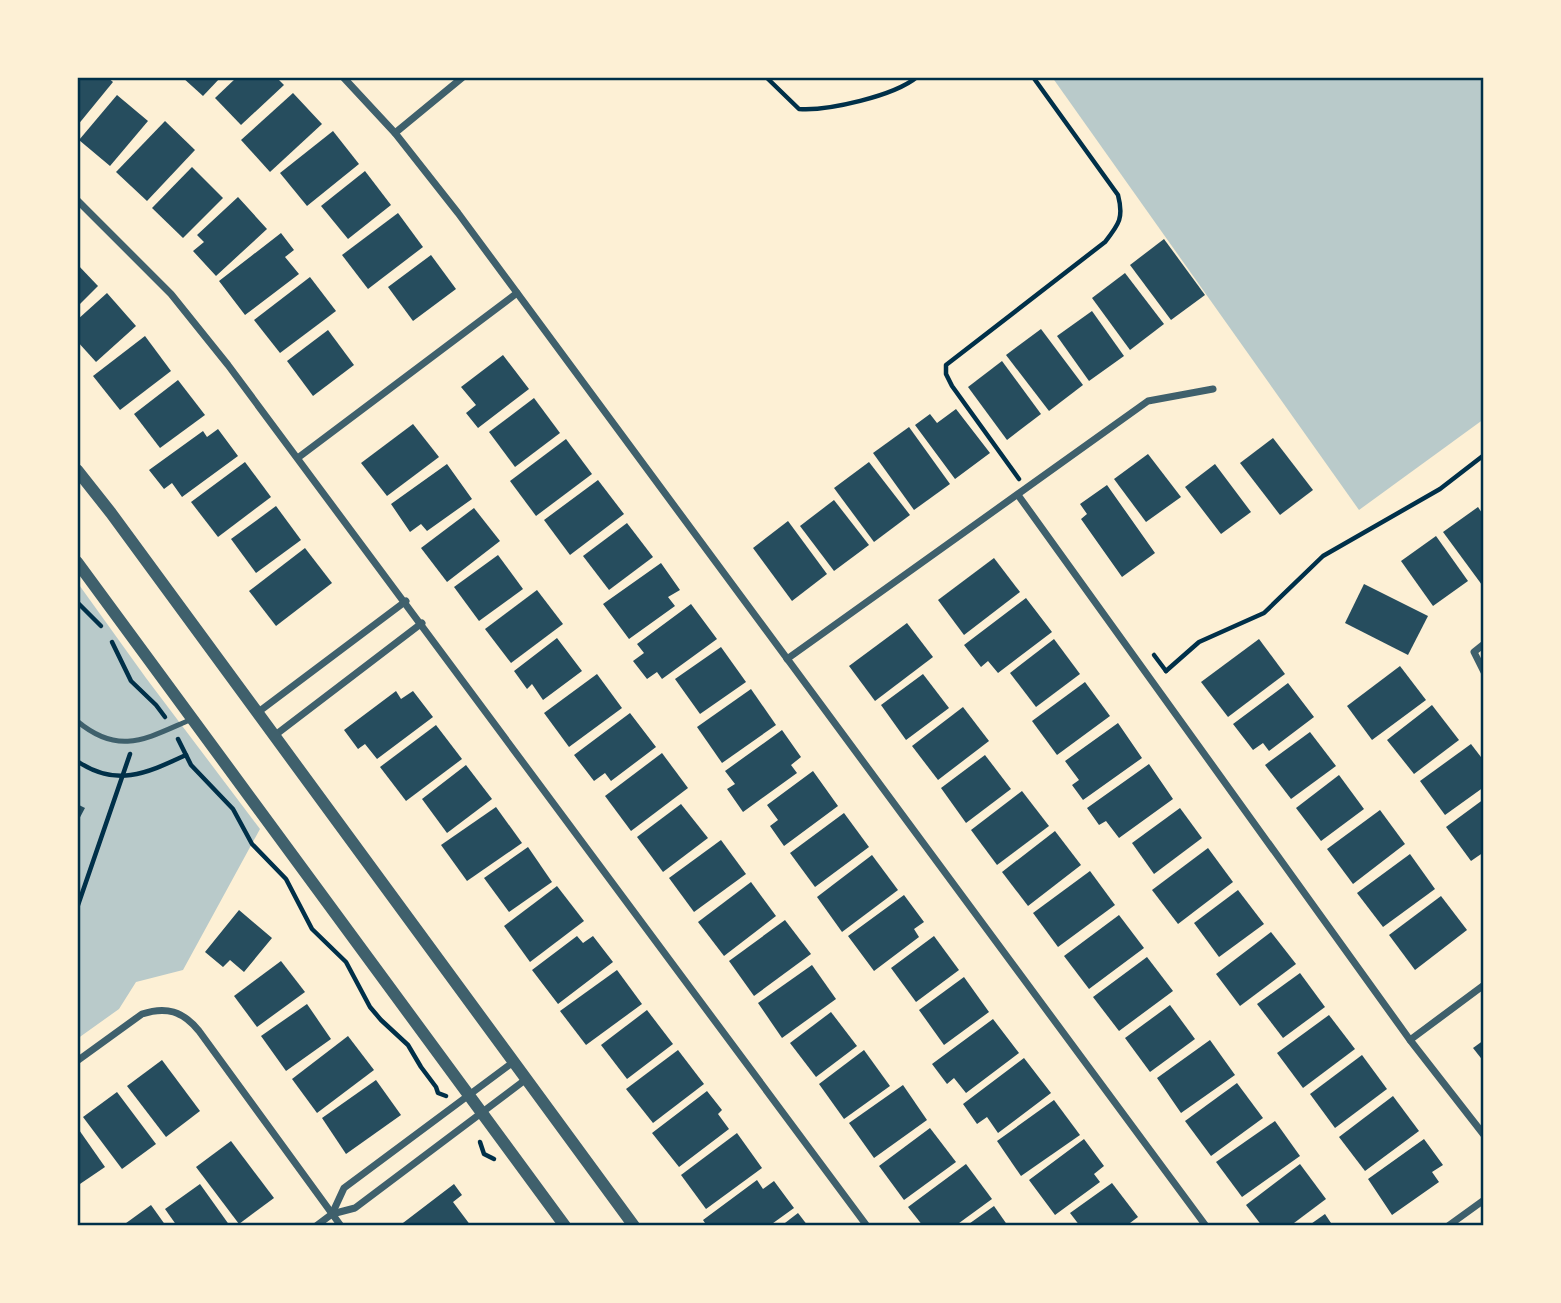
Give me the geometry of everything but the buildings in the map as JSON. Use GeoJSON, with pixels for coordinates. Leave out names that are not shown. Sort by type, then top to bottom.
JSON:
{"type":"FeatureCollection","features":[{"type":"Feature","properties":{"kind":"street"},"geometry":{"type":"LineString","coordinates":[[343,77],[395,133],[517,293],[1206,1226]]}},
{"type":"Feature","properties":{"kind":"street"},"geometry":{"type":"LineString","coordinates":[[395,133],[463,77]]}},
{"type":"Feature","properties":{"kind":"street"},"geometry":{"type":"LineString","coordinates":[[77,200],[171,294],[299,457],[867,1226]]}},
{"type":"Feature","properties":{"kind":"street"},"geometry":{"type":"LineString","coordinates":[[299,457],[517,293]]}},
{"type":"Feature","properties":{"kind":"street"},"geometry":{"type":"LineString","coordinates":[[787,659],[1148,401],[1213,389]]}},
{"type":"Feature","properties":{"kind":"street"},"geometry":{"type":"LineString","coordinates":[[77,470],[634,1226]]}},
{"type":"Feature","properties":{"kind":"street"},"geometry":{"type":"LineString","coordinates":[[1018,495],[1410,1040],[1484,1135]]}},
{"type":"Feature","properties":{"kind":"street"},"geometry":{"type":"LineString","coordinates":[[77,562],[565,1226]]}},
{"type":"Feature","properties":{"kind":"street"},"geometry":{"type":"LineString","coordinates":[[257,713],[406,601]]}},
{"type":"Feature","properties":{"kind":"street"},"geometry":{"type":"LineString","coordinates":[[274,736],[422,623]]}},
{"type":"Feature","properties":{"kind":"street"},"geometry":{"type":"LineString","coordinates":[[1484,644],[1474,652],[1484,672]]}},
{"type":"Feature","properties":{"kind":"street"},"geometry":{"type":"LineString","coordinates":[[1410,1040],[1484,985]]}},
{"type":"Feature","properties":{"kind":"street"},"geometry":{"type":"LineString","coordinates":[[77,1061],[142,1014],[154,1010],[180,1013],[199,1031],[341,1226]]}},
{"type":"Feature","properties":{"kind":"street"},"geometry":{"type":"LineString","coordinates":[[316,1226],[332,1213],[344,1188],[512,1063]]}},
{"type":"Feature","properties":{"kind":"street"},"geometry":{"type":"LineString","coordinates":[[332,1213],[355,1209],[525,1080]]}},
{"type":"Feature","properties":{"kind":"street"},"geometry":{"type":"LineString","coordinates":[[1448,1226],[1484,1200]]}},
{"type":"Feature","properties":{"kind":"lane"},"geometry":{"type":"LineString","coordinates":[[77,721],[110,741],[125,743],[192,719]]}},
{"type":"Feature","properties":{"kind":"path"},"geometry":{"type":"LineString","coordinates":[[766,77],[799,109],[819,110],[893,91],[906,86],[917,77]]}},
{"type":"Feature","properties":{"kind":"path"},"geometry":{"type":"LineString","coordinates":[[1027,489],[952,386],[946,374],[946,365],[1105,242],[1118,226],[1122,212],[1118,195],[1033,77]]}},
{"type":"Feature","properties":{"kind":"path"},"geometry":{"type":"LineString","coordinates":[[1153,683],[1199,642],[1264,613],[1323,556],[1440,489],[1484,455]]}},
{"type":"Feature","properties":{"kind":"path"},"geometry":{"type":"LineString","coordinates":[[77,602],[107,632],[131,681],[156,705],[172,727],[191,765],[233,809],[252,844],[286,879],[312,929],[346,962],[370,1007],[380,1020],[408,1045],[438,1093],[447,1096],[454,1106]]}},
{"type":"Feature","properties":{"kind":"path"},"geometry":{"type":"LineString","coordinates":[[1150,650],[1166,671]]}},
{"type":"Feature","properties":{"kind":"path"},"geometry":{"type":"LineString","coordinates":[[77,908],[134,741]]}},
{"type":"Feature","properties":{"kind":"path"},"geometry":{"type":"LineString","coordinates":[[77,761],[104,775],[122,778],[159,768],[186,755]]}},
{"type":"Feature","properties":{"kind":"path"},"geometry":{"type":"LineString","coordinates":[[467,1124],[484,1153],[494,1158],[499,1167]]}},
{"type":"Feature","properties":{"kind":"shaded area"},"geometry":{"type":"Polygon","coordinates":[[[1052,77],[1484,77],[1484,419],[1359,510],[1052,77]]]}},
{"type":"Feature","properties":{"kind":"shaded area"},"geometry":{"type":"Polygon","coordinates":[[[77,582],[260,829],[183,970],[136,982],[119,1009],[77,1039],[77,582]]]}}]}
